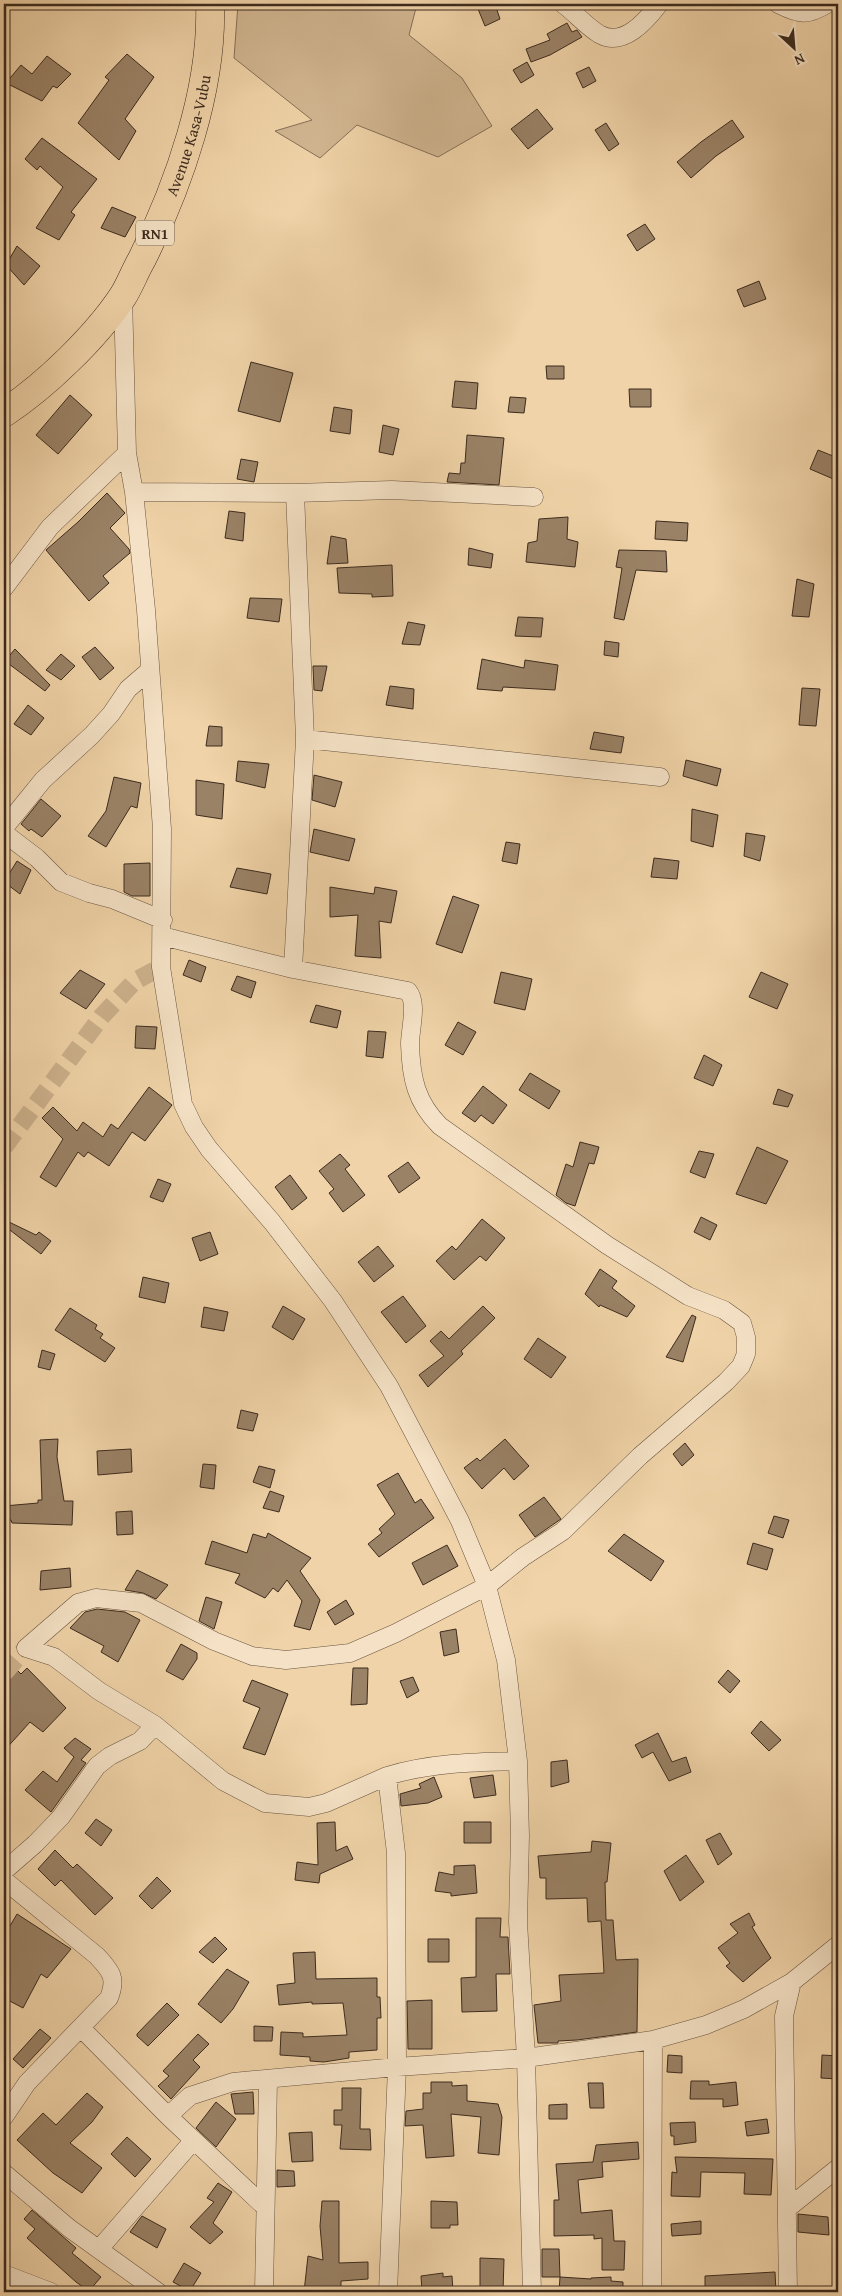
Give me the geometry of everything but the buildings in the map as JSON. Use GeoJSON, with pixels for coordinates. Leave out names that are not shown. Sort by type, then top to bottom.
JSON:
{"type":"FeatureCollection","features":[{"type":"Feature","properties":{"kind":"highway","name":"Avenue Kasa-Vubu"},"geometry":{"type":"LineString","coordinates":[[4,413],[27,398],[79,349],[123,296],[157,229],[187,150],[206,67],[210,5]]}},
{"type":"Feature","properties":{"kind":"street"},"geometry":{"type":"LineString","coordinates":[[563,4],[598,33],[608,38],[622,36],[636,28],[659,4]]}},
{"type":"Feature","properties":{"kind":"street"},"geometry":{"type":"LineString","coordinates":[[778,4],[799,14],[816,11],[827,4]]}},
{"type":"Feature","properties":{"kind":"street"},"geometry":{"type":"LineString","coordinates":[[123,296],[127,453],[134,492],[162,829],[161,967],[172,1046],[183,1104],[209,1149],[272,1222],[333,1302],[389,1386],[460,1521],[487,1586],[506,1660],[518,1761],[520,1836],[518,1922],[526,2058],[532,2292]]}},
{"type":"Feature","properties":{"kind":"street"},"geometry":{"type":"LineString","coordinates":[[4,588],[50,527],[127,453]]}},
{"type":"Feature","properties":{"kind":"street"},"geometry":{"type":"LineString","coordinates":[[134,492],[295,493],[392,490],[534,497]]}},
{"type":"Feature","properties":{"kind":"street"},"geometry":{"type":"LineString","coordinates":[[293,969],[306,740],[295,493]]}},
{"type":"Feature","properties":{"kind":"street"},"geometry":{"type":"LineString","coordinates":[[4,828],[43,780],[92,735],[128,689],[150,670]]}},
{"type":"Feature","properties":{"kind":"street"},"geometry":{"type":"LineString","coordinates":[[306,740],[660,777]]}},
{"type":"Feature","properties":{"kind":"street"},"geometry":{"type":"LineString","coordinates":[[4,833],[37,858],[61,882],[112,899],[162,928],[293,969],[408,991],[412,995],[413,1003],[410,1046],[414,1086],[423,1107],[440,1126],[607,1245],[688,1296],[724,1310],[742,1323],[746,1337],[746,1354],[741,1366],[726,1382],[640,1456],[563,1531],[523,1557],[487,1586],[396,1633],[350,1653],[286,1660],[252,1656],[214,1641],[141,1603],[96,1598],[78,1603],[26,1648],[54,1657],[99,1691],[155,1726],[223,1781],[265,1802],[309,1807],[326,1804],[387,1776],[406,1770],[450,1763],[518,1761]]}},
{"type":"Feature","properties":{"kind":"street"},"geometry":{"type":"LineString","coordinates":[[4,1871],[61,1817],[97,1766],[110,1756],[140,1741],[155,1726]]}},
{"type":"Feature","properties":{"kind":"street"},"geometry":{"type":"LineString","coordinates":[[387,1776],[396,1853],[397,2067],[388,2292]]}},
{"type":"Feature","properties":{"kind":"street"},"geometry":{"type":"LineString","coordinates":[[4,1880],[97,1956],[108,1967],[114,1986],[110,1998],[52,2055],[27,2083],[4,2117]]}},
{"type":"Feature","properties":{"kind":"street"},"geometry":{"type":"LineString","coordinates":[[168,2116],[190,2096],[233,2082],[397,2067],[526,2058],[653,2040],[706,2025],[744,2009],[792,1982],[838,1944]]}},
{"type":"Feature","properties":{"kind":"street"},"geometry":{"type":"LineString","coordinates":[[788,2292],[788,2208],[784,2156],[784,2016],[792,1982]]}},
{"type":"Feature","properties":{"kind":"street"},"geometry":{"type":"LineString","coordinates":[[81,2028],[193,2141],[264,2207]]}},
{"type":"Feature","properties":{"kind":"street"},"geometry":{"type":"LineString","coordinates":[[652,2292],[653,2040]]}},
{"type":"Feature","properties":{"kind":"street"},"geometry":{"type":"LineString","coordinates":[[264,2292],[264,2207],[268,2080]]}},
{"type":"Feature","properties":{"kind":"street"},"geometry":{"type":"LineString","coordinates":[[100,2249],[193,2141]]}},
{"type":"Feature","properties":{"kind":"street"},"geometry":{"type":"LineString","coordinates":[[788,2208],[838,2168]]}},
{"type":"Feature","properties":{"kind":"street"},"geometry":{"type":"LineString","coordinates":[[4,2173],[69,2228],[158,2292]]}},
{"type":"Feature","properties":{"kind":"street"},"geometry":{"type":"LineString","coordinates":[[4,2274],[51,2292]]}},
{"type":"Feature","properties":{"kind":"shaded area"},"geometry":{"type":"Polygon","coordinates":[[[238,4],[417,4],[409,35],[462,78],[492,126],[438,157],[357,125],[320,158],[275,131],[312,120],[234,58],[238,4]]]}},
{"type":"Feature","properties":{"kind":"tunnel"},"geometry":{"type":"LineString","coordinates":[[4,1147],[102,1016],[135,981],[161,967]]}},
{"type":"Feature","properties":{"kind":"tunnel"},"geometry":{"type":"LineString","coordinates":[[4,1673],[26,1648]]}}]}
